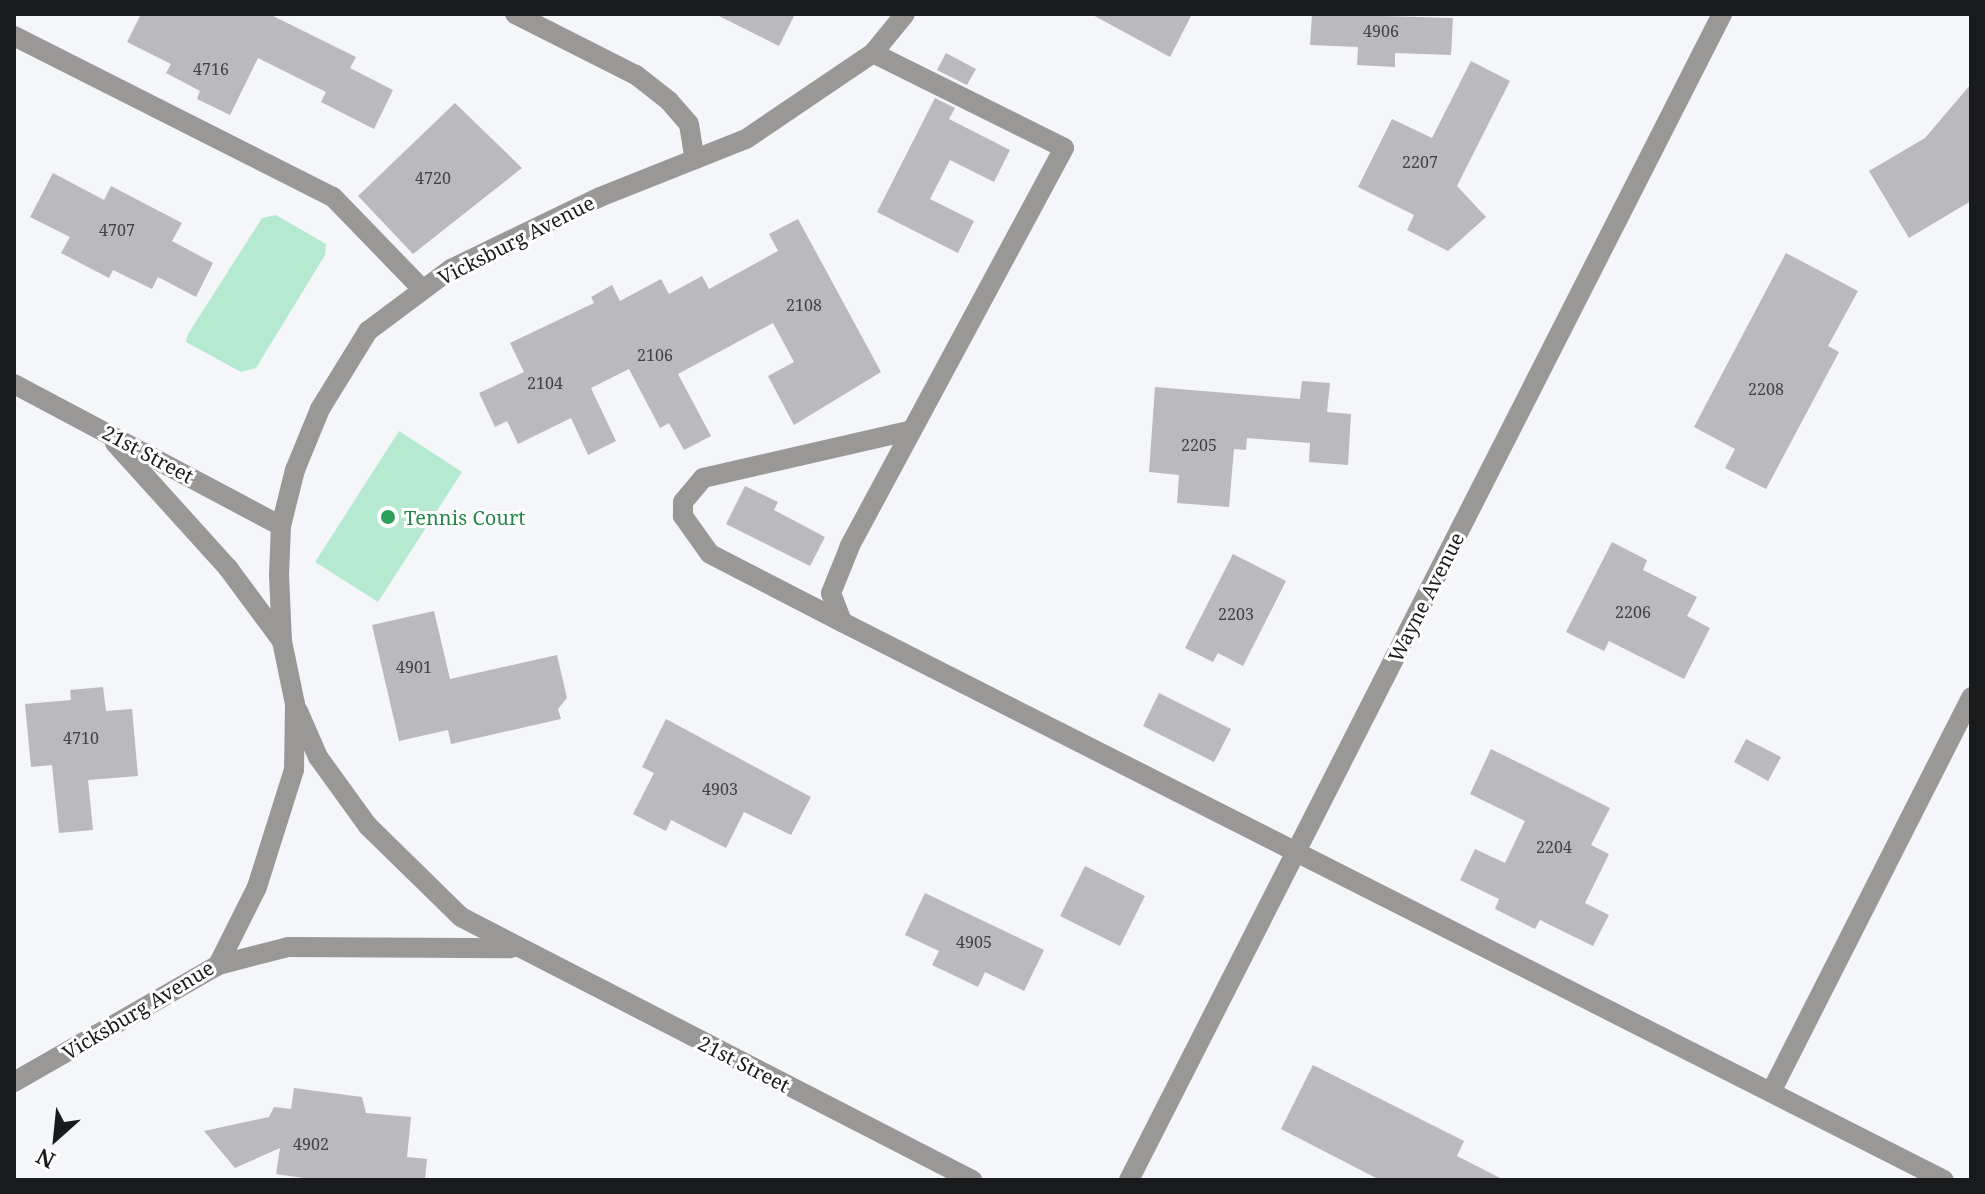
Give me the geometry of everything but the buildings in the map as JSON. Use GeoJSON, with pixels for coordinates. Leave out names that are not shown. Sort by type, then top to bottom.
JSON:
{"type":"FeatureCollection","features":[{"type":"Feature","properties":{"kind":"street"},"geometry":{"type":"LineString","coordinates":[[515,14],[636,75],[669,101],[689,124],[695,160]]}},
{"type":"Feature","properties":{"kind":"street","name":"Vicksburg Avenue"},"geometry":{"type":"LineString","coordinates":[[14,1082],[218,965],[257,887],[294,770],[295,704],[282,641],[281,526],[295,470],[347,362],[368,331],[451,269],[600,197],[746,139],[873,53],[905,14]]}},
{"type":"Feature","properties":{"kind":"street","name":"Wayne Avenue"},"geometry":{"type":"LineString","coordinates":[[1129,1180],[1722,14]]}},
{"type":"Feature","properties":{"kind":"street"},"geometry":{"type":"LineString","coordinates":[[14,36],[333,197],[422,289]]}},
{"type":"Feature","properties":{"kind":"street"},"geometry":{"type":"LineString","coordinates":[[842,622],[831,593],[912,430],[1064,148],[873,53]]}},
{"type":"Feature","properties":{"kind":"street","name":"21st Street"},"geometry":{"type":"LineString","coordinates":[[14,384],[281,526]]}},
{"type":"Feature","properties":{"kind":"street"},"geometry":{"type":"LineString","coordinates":[[912,430],[703,478],[683,502],[683,516],[710,554],[1944,1180]]}},
{"type":"Feature","properties":{"kind":"street"},"geometry":{"type":"LineString","coordinates":[[104,431],[228,568],[282,641]]}},
{"type":"Feature","properties":{"kind":"street"},"geometry":{"type":"LineString","coordinates":[[1771,1092],[1971,697]]}},
{"type":"Feature","properties":{"kind":"street","name":"21st Street"},"geometry":{"type":"LineString","coordinates":[[295,704],[318,757],[368,826],[461,917],[515,948],[972,1180]]}},
{"type":"Feature","properties":{"kind":"street","name":"21st Street"},"geometry":{"type":"LineString","coordinates":[[218,965],[288,947],[515,948]]}},
{"type":"Feature","properties":{"kind":"green space"},"geometry":{"type":"Polygon","coordinates":[[[276,215],[326,244],[325,255],[256,368],[241,372],[186,342],[188,334],[262,218],[276,215]]]}},
{"type":"Feature","properties":{"kind":"green space","name":"Tennis Court"},"geometry":{"type":"Polygon","coordinates":[[[399,431],[462,472],[378,602],[315,562],[399,431]]]}},
{"type":"Feature","properties":{"kind":"place","name":"Tennis Court"},"geometry":{"type":"Point","coordinates":[388,517]}}]}
